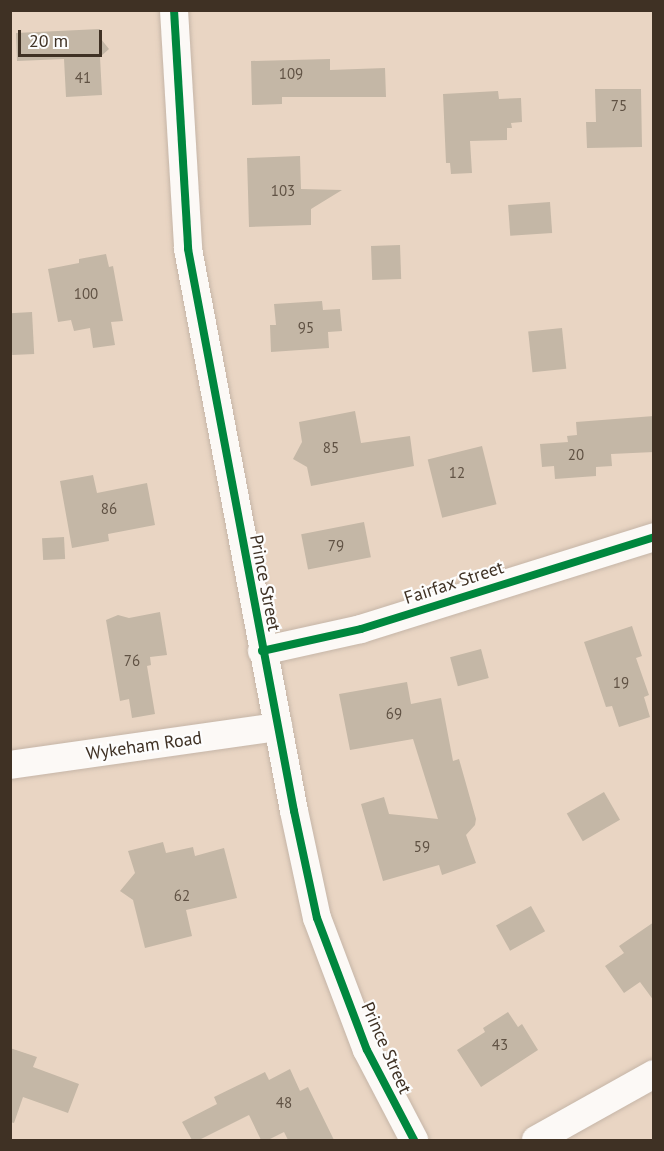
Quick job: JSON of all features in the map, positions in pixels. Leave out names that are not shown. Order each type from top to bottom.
[{"type":"street","name":"Prince Street","points":[[174,10],[188,249],[262,651],[317,918],[368,1050],[414,1140]]},
{"type":"street","name":"Fairfax Street","points":[[262,651],[361,629],[654,537]]},
{"type":"street","name":"Wykeham Road","points":[[10,765],[278,727]]},
{"type":"street","points":[[536,1140],[654,1074]]},
{"type":"building","points":[[100,29],[101,39],[109,49],[100,57],[102,95],[66,97],[64,59],[17,61],[16,33]]},
{"type":"building","points":[[330,59],[330,70],[385,68],[386,97],[282,97],[282,104],[252,105],[251,61]]},
{"type":"building","points":[[595,89],[641,89],[642,147],[587,148],[586,122],[596,122]]},
{"type":"building","points":[[498,91],[499,99],[521,98],[522,122],[511,123],[512,128],[507,128],[507,140],[470,141],[472,173],[451,174],[450,163],[446,163],[443,94]]},
{"type":"building","points":[[300,156],[301,189],[342,190],[311,209],[311,225],[249,227],[247,158]]},
{"type":"building","points":[[550,202],[552,233],[510,236],[508,205]]},
{"type":"building","points":[[400,245],[401,279],[372,280],[371,246]]},
{"type":"building","points":[[106,254],[109,267],[113,266],[123,321],[111,322],[115,345],[93,348],[90,328],[74,331],[71,320],[58,322],[48,269],[79,263],[79,259]]},
{"type":"building","points":[[322,301],[323,310],[340,309],[342,331],[328,332],[329,348],[271,352],[270,325],[276,325],[274,304]]},
{"type":"building","points":[[32,312],[34,354],[12,355],[10,313]]},
{"type":"building","points":[[562,328],[566,369],[532,372],[528,332]]},
{"type":"building","points":[[355,411],[361,443],[410,436],[414,466],[311,486],[307,467],[293,459],[302,442],[299,422]]},
{"type":"building","points":[[654,416],[654,452],[611,454],[612,466],[596,467],[596,476],[555,479],[554,466],[542,467],[540,444],[568,442],[567,436],[577,435],[576,422]]},
{"type":"building","points":[[482,446],[497,504],[442,518],[428,460]]},
{"type":"building","points":[[93,475],[97,493],[147,483],[155,525],[108,534],[109,541],[72,548],[60,481]]},
{"type":"building","points":[[364,522],[371,557],[308,570],[301,534]]},
{"type":"building","points":[[64,537],[65,559],[43,560],[42,538]]},
{"type":"building","points":[[160,612],[167,655],[150,657],[151,665],[147,666],[155,714],[132,718],[129,699],[120,701],[106,620],[118,615],[129,618]]},
{"type":"building","points":[[632,626],[642,656],[636,658],[649,695],[644,697],[650,717],[619,727],[612,706],[606,707],[584,642]]},
{"type":"building","points":[[481,649],[489,678],[458,686],[450,657]]},
{"type":"building","points":[[407,682],[411,704],[441,698],[453,761],[459,759],[476,819],[475,825],[466,835],[476,863],[442,875],[439,865],[383,881],[361,804],[384,797],[389,814],[438,819],[413,739],[350,750],[339,694]]},
{"type":"building","points":[[604,792],[620,820],[583,841],[567,814]]},
{"type":"building","points":[[163,842],[166,853],[193,847],[195,856],[224,848],[237,898],[186,910],[192,936],[145,948],[133,900],[120,891],[135,873],[128,851]]},
{"type":"building","points":[[531,906],[545,931],[510,951],[496,925]]},
{"type":"building","points":[[654,922],[654,1001],[640,982],[624,993],[605,966],[624,953],[619,946]]},
{"type":"building","points":[[508,1012],[518,1027],[522,1024],[538,1050],[481,1087],[457,1050],[485,1032],[483,1028]]},
{"type":"building","points":[[10,1048],[37,1057],[33,1067],[79,1084],[68,1113],[23,1097],[14,1123],[10,1122]]},
{"type":"building","points":[[290,1069],[300,1091],[308,1087],[334,1140],[288,1140],[284,1132],[268,1140],[261,1140],[249,1115],[199,1140],[192,1140],[182,1122],[217,1104],[214,1097],[265,1072],[269,1080]]},
{"type":"cycle path","points":[[174,10],[188,249],[294,811],[317,918],[367,1050],[414,1140]]},
{"type":"cycle path","points":[[262,651],[361,629],[654,537]]}]
